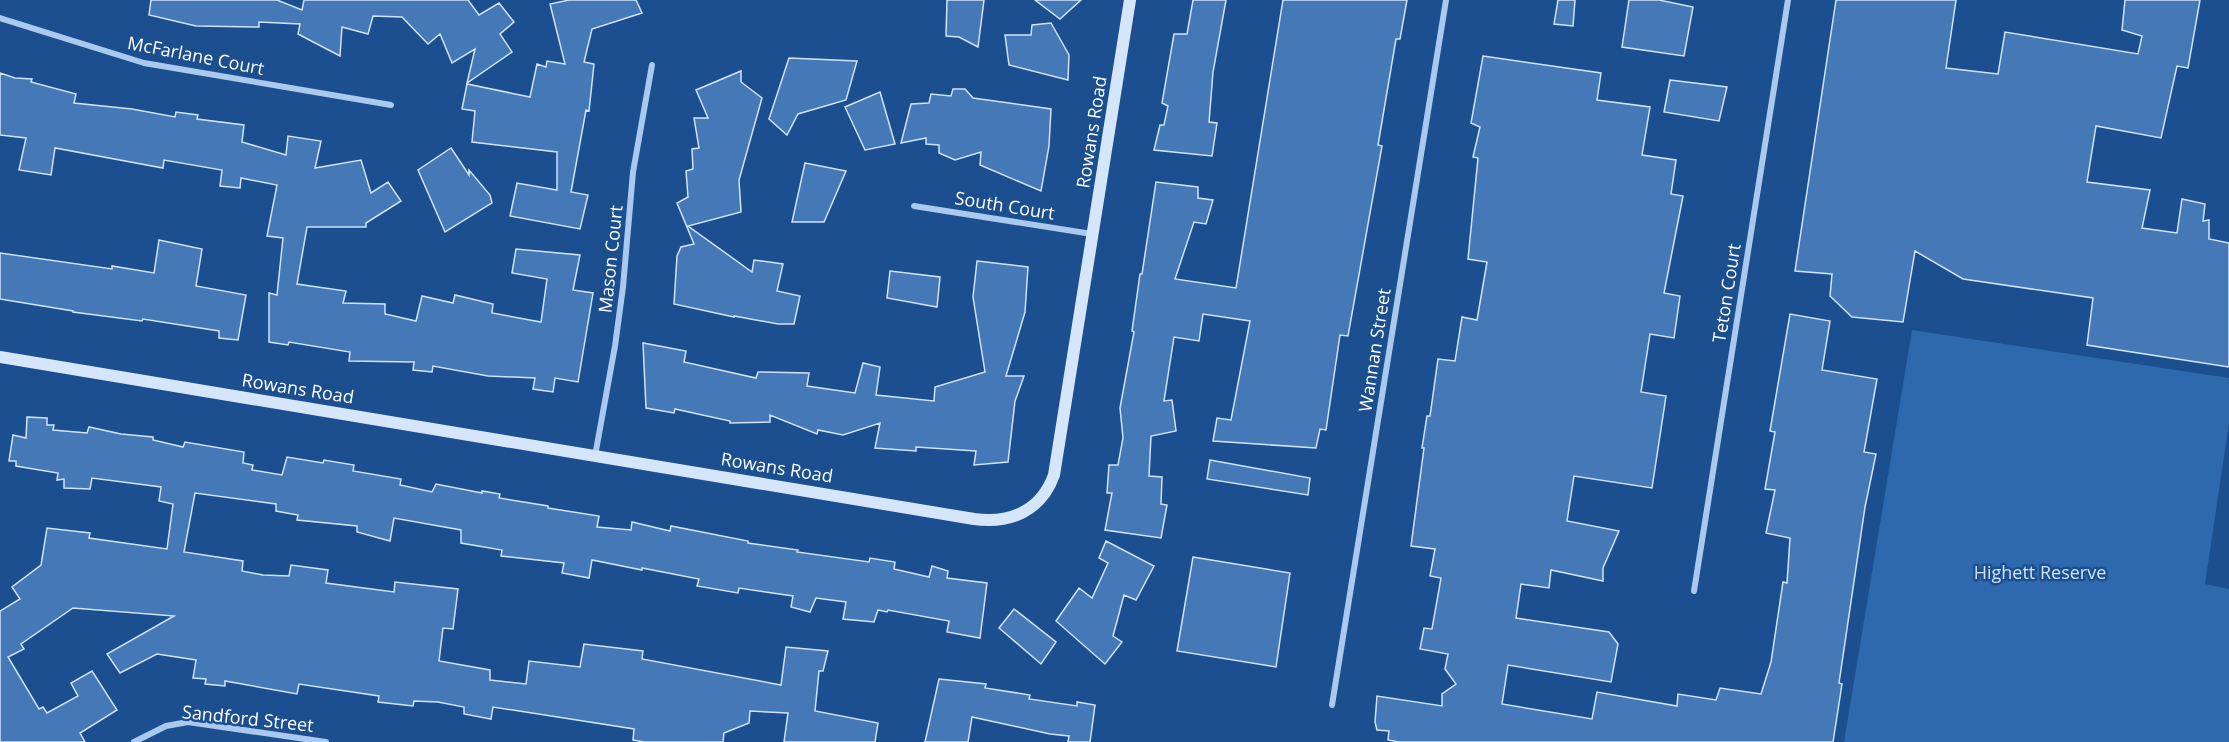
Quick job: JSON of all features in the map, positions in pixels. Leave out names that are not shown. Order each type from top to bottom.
[{"type":"street","name":"Rowans Road","points":[[0,357],[985,520],[1019,515],[1043,497],[1054,475],[1130,0]]},
{"type":"street","name":"Wannan Street","points":[[1332,705],[1446,0]]},
{"type":"street","name":"Teton Court","points":[[1694,591],[1788,0]]},
{"type":"street","name":"McFarlane Court","points":[[0,18],[144,63],[391,105]]},
{"type":"street","name":"Mason Court","points":[[595,456],[615,346],[623,287],[633,172],[652,65]]},
{"type":"street","name":"South Court","points":[[914,206],[1092,234]]},
{"type":"street","name":"Sandford Street","points":[[134,742],[166,726],[188,722],[326,742]]},
{"type":"green space","name":"Highett Reserve","points":[[1912,330],[2229,378],[2229,423],[2205,584],[2229,589],[2229,742],[1844,742]]},
{"type":"building","points":[[151,0],[277,0],[302,10],[304,0],[468,0],[479,15],[499,3],[514,22],[500,34],[512,52],[467,83],[475,49],[452,63],[440,34],[428,44],[402,17],[373,16],[368,34],[342,27],[340,56],[298,34],[300,24],[259,22],[259,27],[196,26],[149,15]]},
{"type":"building","points":[[569,0],[636,0],[642,13],[592,29],[584,62],[594,64],[589,111],[586,110],[571,192],[588,195],[580,229],[510,216],[517,183],[557,190],[557,152],[472,142],[475,111],[462,109],[467,84],[530,97],[537,64],[546,67],[547,61],[565,64],[550,4]]},
{"type":"building","points":[[947,0],[984,0],[978,47],[959,37],[946,36]]},
{"type":"building","points":[[1035,0],[1081,0],[1060,19]]},
{"type":"building","points":[[1193,0],[1226,0],[1213,72],[1209,122],[1217,123],[1212,156],[1154,150],[1160,125],[1164,125],[1168,106],[1162,103],[1174,34],[1187,34]]},
{"type":"building","points":[[1283,0],[1407,0],[1400,39],[1396,39],[1378,145],[1382,146],[1348,336],[1340,335],[1326,430],[1320,429],[1316,448],[1213,441],[1217,418],[1231,420],[1250,321],[1203,314],[1199,341],[1174,337],[1164,401],[1172,400],[1176,431],[1151,436],[1149,476],[1162,477],[1161,504],[1167,505],[1161,538],[1105,530],[1112,493],[1107,493],[1109,465],[1118,465],[1123,438],[1120,408],[1134,332],[1132,331],[1140,274],[1142,274],[1156,182],[1198,187],[1198,198],[1213,200],[1206,224],[1194,222],[1175,279],[1236,288]]},
{"type":"building","points":[[1558,0],[1575,0],[1573,26],[1554,24]]},
{"type":"building","points":[[1629,0],[1659,0],[1693,7],[1684,56],[1622,47]]},
{"type":"building","points":[[1836,0],[1956,0],[1946,68],[1998,74],[2005,32],[2138,54],[2142,36],[2122,30],[2125,0],[2200,0],[2188,68],[2177,66],[2161,138],[2096,126],[2087,182],[2150,190],[2142,228],[2177,233],[2182,199],[2205,204],[2203,221],[2209,220],[2209,239],[2229,243],[2229,367],[2087,345],[2093,298],[1963,279],[1915,251],[1903,322],[1852,317],[1830,296],[1832,274],[1795,271]]},
{"type":"building","points":[[1051,23],[1069,55],[1068,80],[1009,65],[1005,35],[1031,35],[1032,25]]},
{"type":"building","points":[[1483,56],[1601,73],[1597,100],[1650,107],[1642,155],[1676,160],[1671,194],[1683,196],[1664,293],[1680,296],[1674,338],[1650,334],[1641,392],[1666,396],[1652,488],[1574,476],[1567,521],[1619,531],[1603,568],[1603,581],[1551,570],[1549,588],[1521,584],[1516,618],[1609,632],[1618,644],[1611,682],[1508,665],[1502,704],[1592,719],[1597,692],[1677,706],[1678,694],[1716,700],[1720,688],[1761,694],[1771,662],[1783,582],[1787,583],[1790,538],[1766,533],[1775,490],[1765,489],[1775,432],[1770,431],[1790,314],[1830,321],[1822,370],[1877,379],[1864,452],[1876,454],[1865,507],[1839,683],[1842,684],[1833,742],[1399,742],[1388,740],[1389,731],[1377,730],[1375,722],[1377,696],[1442,706],[1442,694],[1456,684],[1445,669],[1448,654],[1420,649],[1424,628],[1432,629],[1441,578],[1430,576],[1435,549],[1411,546],[1424,448],[1422,448],[1427,416],[1430,416],[1438,359],[1455,361],[1462,317],[1477,320],[1487,262],[1468,259],[1478,158],[1473,157],[1480,127],[1471,123]]},
{"type":"building","points":[[789,58],[857,61],[846,100],[798,114],[787,135],[769,119]]},
{"type":"building","points":[[741,71],[741,82],[762,98],[739,180],[741,212],[688,226],[752,272],[754,260],[783,264],[777,291],[800,296],[794,324],[778,324],[734,317],[674,304],[677,256],[681,247],[694,244],[677,203],[688,197],[686,171],[693,169],[692,149],[699,148],[694,118],[708,118],[696,90]]},
{"type":"building","points":[[0,73],[15,78],[32,79],[31,82],[76,94],[74,103],[132,109],[175,117],[176,112],[198,115],[197,119],[244,125],[242,142],[286,155],[288,136],[321,141],[315,168],[361,160],[371,193],[388,182],[401,201],[366,223],[366,227],[307,227],[297,284],[346,291],[343,303],[385,304],[385,314],[416,321],[422,296],[453,303],[455,295],[493,304],[492,313],[541,322],[547,279],[512,273],[516,249],[580,255],[573,290],[593,293],[578,382],[555,378],[553,392],[533,389],[535,378],[488,376],[433,366],[432,372],[413,370],[414,362],[349,361],[350,352],[289,342],[288,345],[269,342],[269,293],[277,295],[283,238],[267,236],[277,185],[241,178],[240,188],[220,186],[222,170],[164,160],[163,168],[55,148],[51,175],[19,170],[26,138],[0,135]]},
{"type":"building","points":[[1670,80],[1727,87],[1719,121],[1664,112]]},
{"type":"building","points":[[953,89],[965,89],[973,98],[1051,109],[1049,146],[1041,191],[980,165],[981,152],[955,160],[939,153],[939,145],[926,144],[926,138],[901,143],[911,104],[929,103],[931,94],[951,96]]},
{"type":"building","points":[[880,92],[895,144],[865,150],[845,107]]},
{"type":"building","points":[[451,148],[469,175],[469,170],[490,195],[492,203],[445,232],[418,170]]},
{"type":"building","points":[[805,163],[846,171],[824,222],[792,222]]},
{"type":"building","points":[[159,240],[202,249],[196,286],[246,295],[238,340],[219,338],[219,331],[143,319],[142,321],[73,312],[0,299],[0,253],[154,273]]},
{"type":"building","points":[[977,261],[1028,267],[1025,312],[1006,376],[1024,376],[1015,401],[1008,462],[974,465],[976,451],[916,447],[916,451],[875,448],[880,423],[843,435],[818,430],[817,434],[770,415],[770,422],[730,423],[730,421],[675,409],[674,413],[646,408],[643,343],[686,351],[684,362],[756,378],[758,372],[809,373],[807,386],[855,393],[863,363],[880,367],[876,395],[934,401],[935,387],[985,372],[973,297]]},
{"type":"building","points":[[890,271],[940,277],[937,307],[887,298]]},
{"type":"building","points":[[27,417],[47,418],[47,425],[54,425],[53,430],[87,433],[89,427],[121,434],[153,437],[153,440],[183,447],[185,442],[244,452],[243,463],[253,465],[252,470],[282,475],[287,457],[354,465],[353,471],[401,479],[400,485],[432,492],[436,484],[500,494],[499,498],[599,516],[597,527],[631,530],[632,522],[670,531],[671,526],[748,541],[748,543],[798,550],[797,552],[869,562],[870,558],[895,562],[894,569],[929,577],[932,566],[948,571],[947,578],[987,583],[980,638],[947,632],[949,621],[888,610],[887,612],[878,610],[874,622],[843,619],[846,602],[816,598],[810,612],[791,607],[793,596],[739,588],[738,593],[697,586],[699,579],[592,560],[589,578],[562,573],[564,563],[501,556],[502,550],[461,543],[461,530],[394,518],[390,541],[357,532],[357,526],[297,520],[298,515],[276,511],[276,504],[195,493],[184,552],[243,561],[242,571],[263,575],[289,576],[291,565],[328,570],[326,583],[394,592],[395,582],[458,589],[453,629],[443,628],[439,661],[490,670],[490,680],[526,684],[529,661],[580,667],[584,644],[643,651],[642,659],[781,685],[786,647],[828,651],[823,671],[819,671],[815,711],[878,723],[875,742],[784,742],[788,713],[750,711],[749,723],[724,733],[723,742],[645,742],[633,740],[634,729],[493,707],[491,719],[464,714],[464,707],[438,702],[414,701],[413,706],[378,702],[379,696],[299,684],[297,694],[225,681],[225,686],[205,684],[206,679],[193,678],[196,660],[157,654],[120,673],[107,654],[174,616],[73,608],[21,644],[24,649],[8,657],[39,709],[43,707],[47,713],[78,696],[71,683],[92,671],[117,710],[80,733],[85,742],[0,742],[0,611],[20,599],[12,587],[41,565],[47,528],[90,533],[89,538],[167,549],[173,504],[159,501],[161,487],[92,478],[90,489],[64,488],[64,479],[57,480],[58,473],[16,466],[16,461],[9,461],[13,435],[26,438]]},
{"type":"building","points":[[1210,460],[1310,478],[1308,495],[1207,479]]},
{"type":"building","points":[[1106,541],[1154,566],[1136,600],[1124,595],[1113,636],[1122,642],[1105,664],[1056,621],[1079,588],[1092,598],[1108,563],[1099,558]]},
{"type":"building","points":[[1193,557],[1290,573],[1276,667],[1177,651]]},
{"type":"building","points":[[1014,609],[1056,642],[1041,664],[999,628]]},
{"type":"building","points":[[939,679],[986,684],[985,688],[1030,695],[1029,699],[1077,706],[1077,702],[1095,705],[1090,742],[1068,742],[1069,736],[972,717],[968,742],[925,742]]}]
